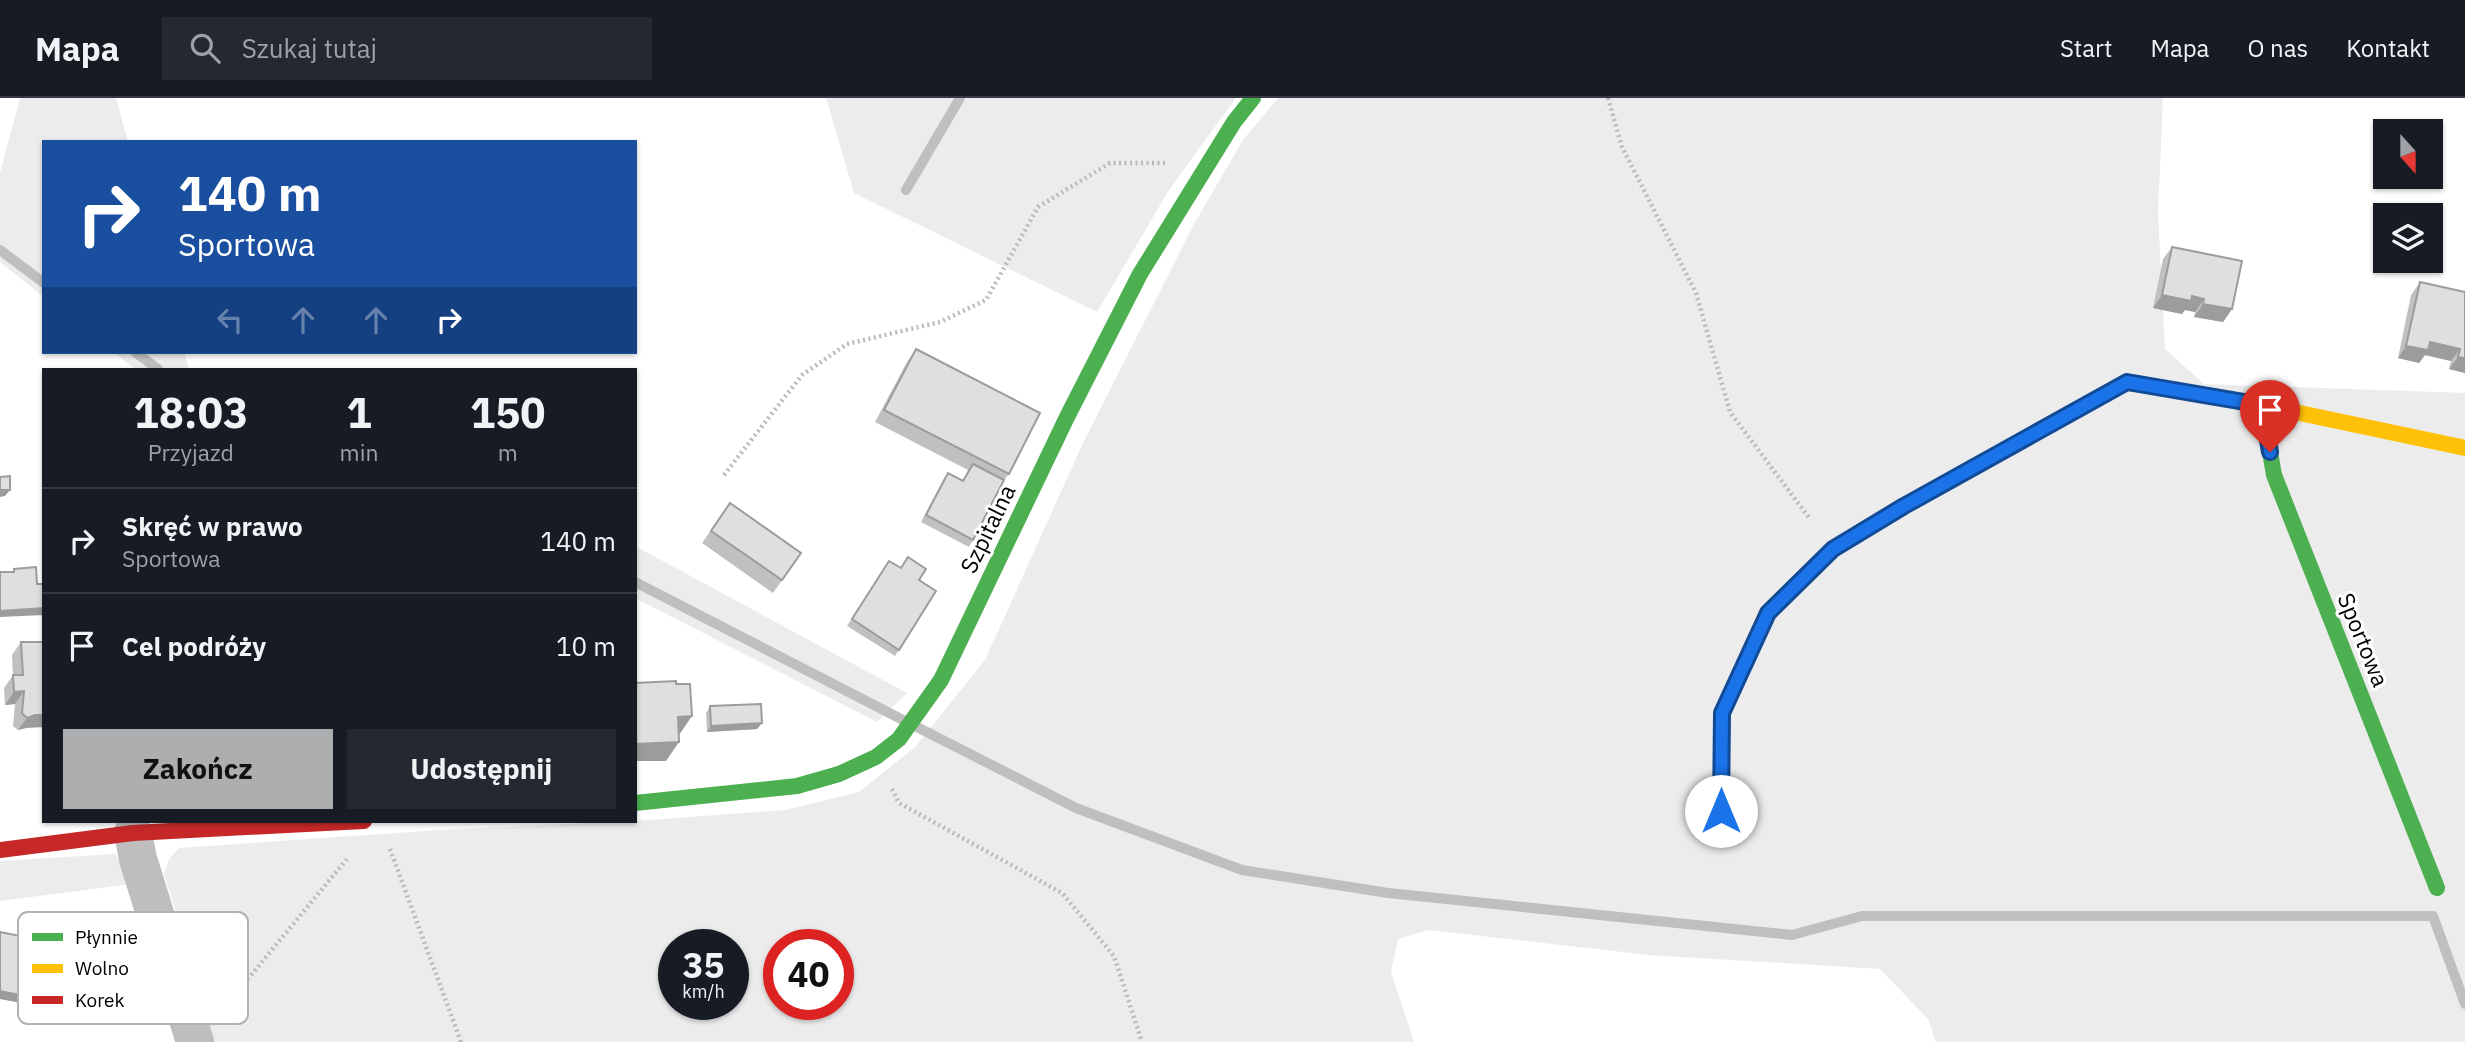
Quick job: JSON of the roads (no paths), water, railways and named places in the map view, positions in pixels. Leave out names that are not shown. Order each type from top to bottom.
[{"type":"street","name":"Szpitalna","points":[[637,803],[797,786],[839,774],[876,757],[899,739],[941,680],[1067,417],[1128,298],[1234,122],[1253,98]]},
{"type":"street","points":[[1721,811],[1722,713],[1768,613],[1833,549],[1904,506],[2127,382],[2262,405],[2465,448]]},
{"type":"street","name":"Sportowa","points":[[2262,405],[2274,475],[2437,888]]},
{"type":"street","points":[[0,850],[133,833],[326,823]]},
{"type":"street","points":[[133,833],[155,912]]},
{"type":"street","points":[[189,1024],[195,1042]]},
{"type":"waterway","points":[[906,190],[960,98]]},
{"type":"waterway","points":[[0,250],[42,282]]},
{"type":"waterway","points":[[138,354],[157,368]]},
{"type":"waterway","points":[[637,583],[903,720]]},
{"type":"waterway","points":[[917,727],[1076,808],[1242,870],[1388,893],[1792,935],[1862,916],[2433,916],[2465,1004]]}]
